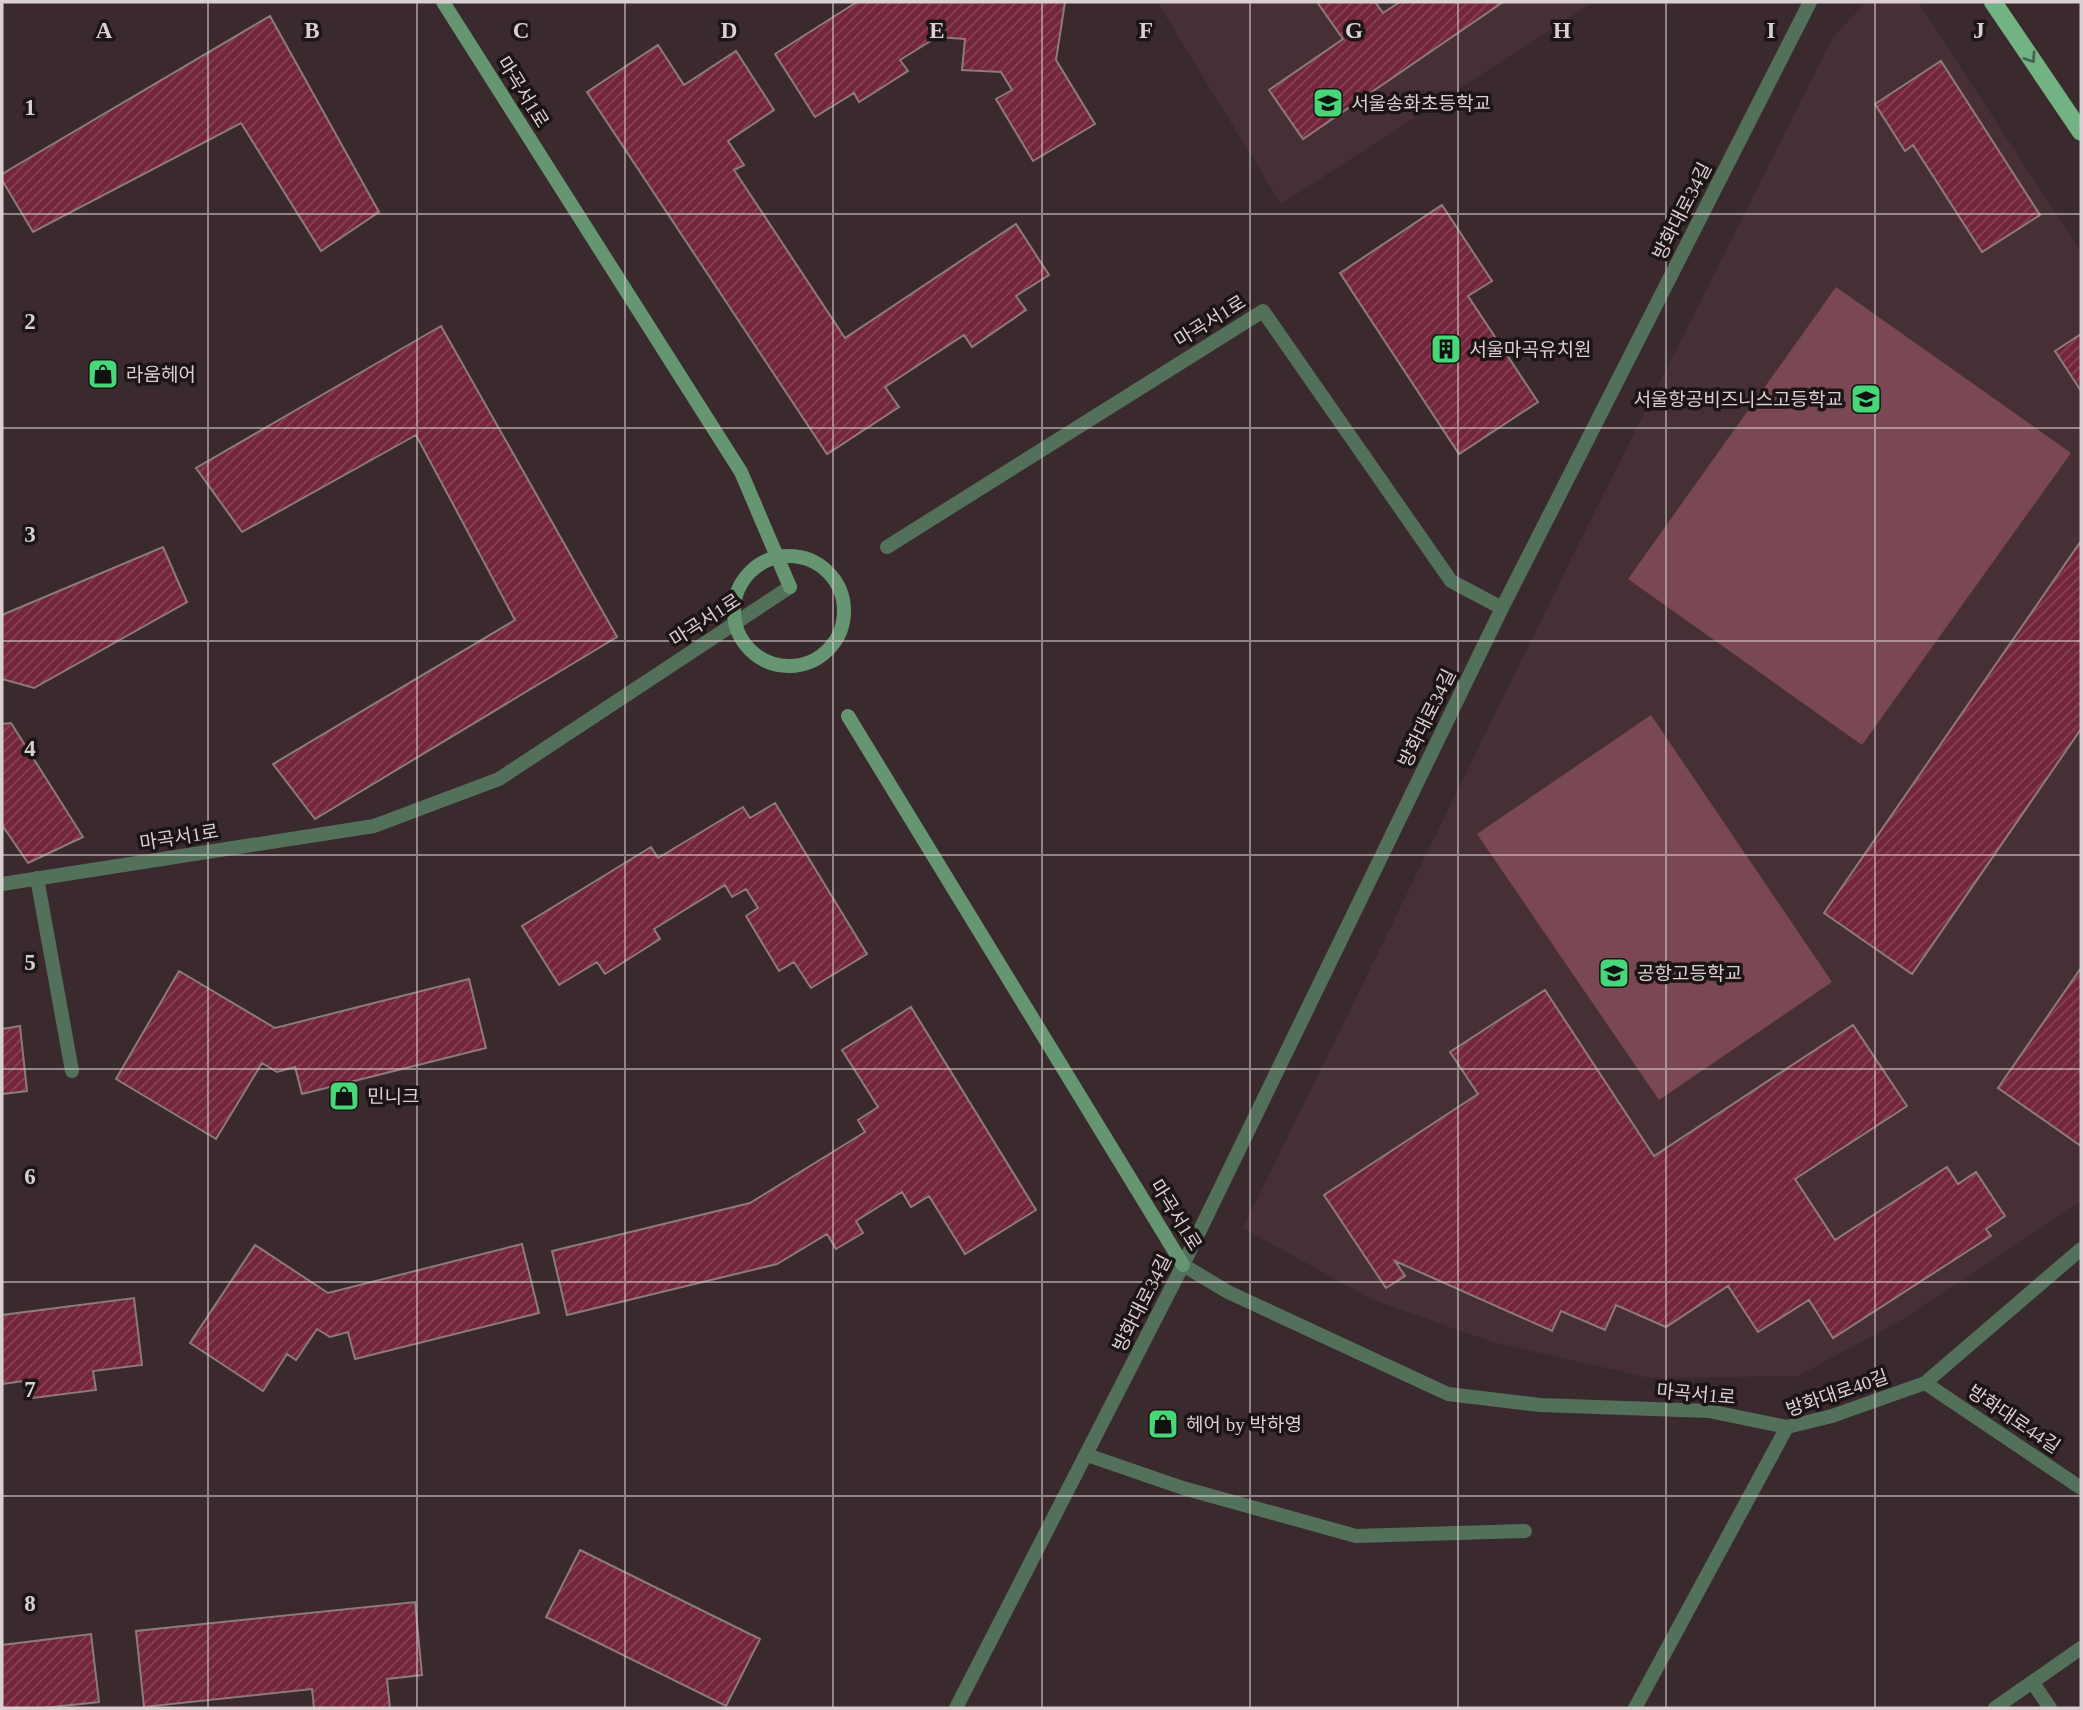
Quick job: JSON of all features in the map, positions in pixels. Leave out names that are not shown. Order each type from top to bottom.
[{"type":"main road","points":[[1993,2],[2081,132]]},
{"type":"street","name":"마곡서1로","points":[[2,884],[373,826],[499,779],[790,587],[741,471],[443,2]]},
{"type":"street","name":"방화대로34길","points":[[956,1708],[1183,1265],[1502,608],[1810,2]]},
{"type":"street","name":"마곡서1로","points":[[887,547],[1263,311],[1451,581],[1502,608]]},
{"type":"street","points":[[779,555],[806,557],[818,562],[833,576],[839,584],[845,617],[839,635],[831,647],[817,659],[793,666],[780,666],[752,653],[740,638],[734,623],[733,603],[741,582],[753,567],[779,555]]},
{"type":"street","name":"마곡서1로","points":[[848,716],[1183,1265],[1228,1292],[1448,1394],[1540,1405],[1709,1411],[1787,1427]]},
{"type":"street","points":[[37,878],[72,1071]]},
{"type":"street","name":"방화대로40길","points":[[1635,1708],[1787,1427],[1832,1416],[1925,1383],[2081,1249]]},
{"type":"street","name":"방화대로44길","points":[[1925,1383],[2080,1484]]},
{"type":"street","points":[[1087,1455],[1183,1488],[1356,1536],[1525,1531]]},
{"type":"street","points":[[1995,1708],[2081,1647]]},
{"type":"street","points":[[2033,1682],[2050,1708]]},
{"type":"shaded area","name":"서울송화초등학교","points":[[1157,2],[1593,2],[1281,204]]},
{"type":"shaded area","points":[[1866,2],[1918,2],[2081,252],[2081,1201],[1900,1321],[1798,1376],[1650,1378],[1492,1342],[1371,1299],[1243,1228],[1577,547],[1832,39]]},
{"type":"shaded area","points":[[1836,287],[2071,453],[1862,745],[1628,579]]},
{"type":"shaded area","points":[[1651,715],[1832,982],[1659,1100],[1477,834]]},
{"type":"building","points":[[857,2],[1065,2],[1056,60],[1095,124],[1033,161],[996,99],[1012,90],[1001,72],[962,70],[965,39],[937,37],[900,60],[908,71],[859,102],[854,93],[815,117],[775,54]]},
{"type":"building","name":"서울송화초등학교","points":[[1317,2],[1375,2],[1383,13],[1400,2],[1503,2],[1303,139],[1269,90],[1343,39]]},
{"type":"building","points":[[270,16],[379,212],[321,251],[241,123],[33,232],[2,180],[2,174]]},
{"type":"building","points":[[658,45],[684,85],[736,51],[774,110],[728,141],[744,165],[734,170],[845,338],[1016,224],[1049,275],[1016,296],[1026,310],[972,347],[964,335],[885,387],[899,407],[827,454],[587,92]]},
{"type":"building","points":[[1941,61],[2040,215],[1982,252],[1913,145],[1905,151],[1875,104]]},
{"type":"building","name":"서울마곡유치원","points":[[1442,205],[1492,281],[1468,296],[1538,402],[1459,454],[1340,273]]},
{"type":"building","points":[[441,326],[617,637],[315,819],[273,764],[515,620],[416,435],[242,532],[196,468]]},
{"type":"building","points":[[2081,334],[2081,391],[2055,351]]},
{"type":"building","points":[[2081,541],[2081,729],[1912,974],[1824,913]]},
{"type":"building","points":[[163,547],[187,602],[34,688],[2,679],[2,615]]},
{"type":"building","points":[[11,723],[83,837],[28,863],[2,825],[2,724]]},
{"type":"building","points":[[775,803],[867,954],[811,988],[794,962],[779,971],[746,916],[758,908],[746,889],[732,897],[725,885],[654,929],[660,939],[605,974],[597,962],[559,985],[522,926],[651,847],[658,858],[743,807],[750,818]]},
{"type":"building","points":[[2081,968],[2081,1146],[1998,1088]]},
{"type":"building","points":[[179,971],[275,1028],[469,979],[486,1048],[302,1094],[295,1067],[277,1072],[262,1063],[216,1139],[116,1079]]},
{"type":"building","points":[[1545,990],[1654,1156],[1853,1025],[1907,1106],[1795,1179],[1835,1240],[1947,1167],[1958,1184],[1976,1172],[2005,1216],[1986,1229],[1991,1236],[1833,1338],[1809,1300],[1758,1332],[1728,1286],[1666,1327],[1616,1305],[1605,1330],[1561,1311],[1552,1331],[1395,1261],[1405,1276],[1386,1288],[1324,1195],[1478,1094],[1450,1052]]},
{"type":"building","points":[[911,1007],[1036,1210],[965,1254],[929,1196],[911,1207],[902,1192],[856,1221],[863,1233],[836,1249],[827,1234],[777,1264],[567,1315],[552,1251],[750,1203],[865,1132],[858,1120],[878,1107],[842,1050]]},
{"type":"building","points":[[20,1026],[27,1091],[2,1094],[2,1029]]},
{"type":"building","points":[[522,1244],[539,1313],[355,1359],[348,1332],[330,1337],[317,1329],[296,1360],[287,1354],[263,1391],[190,1343],[255,1245],[328,1293]]},
{"type":"building","points":[[134,1298],[142,1365],[93,1371],[96,1390],[33,1398],[31,1380],[2,1384],[2,1315]]},
{"type":"building","points":[[580,1550],[760,1639],[726,1706],[546,1617]]},
{"type":"building","points":[[415,1602],[422,1675],[387,1679],[390,1708],[314,1708],[312,1689],[144,1707],[136,1631]]},
{"type":"building","points":[[91,1634],[99,1702],[43,1708],[2,1708],[2,1645]]},
{"type":"place","name":"서울송화초등학교","points":[[1328,103]]},
{"type":"place","name":"서울마곡유치원","points":[[1446,349]]},
{"type":"place","name":"라움헤어","points":[[103,374]]},
{"type":"place","name":"서울항공비즈니스고등학교","points":[[1866,399]]},
{"type":"place","name":"공항고등학교","points":[[1614,973]]},
{"type":"place","name":"민니크","points":[[344,1096]]},
{"type":"place","name":"헤어 by 박하영","points":[[1163,1424]]}]
